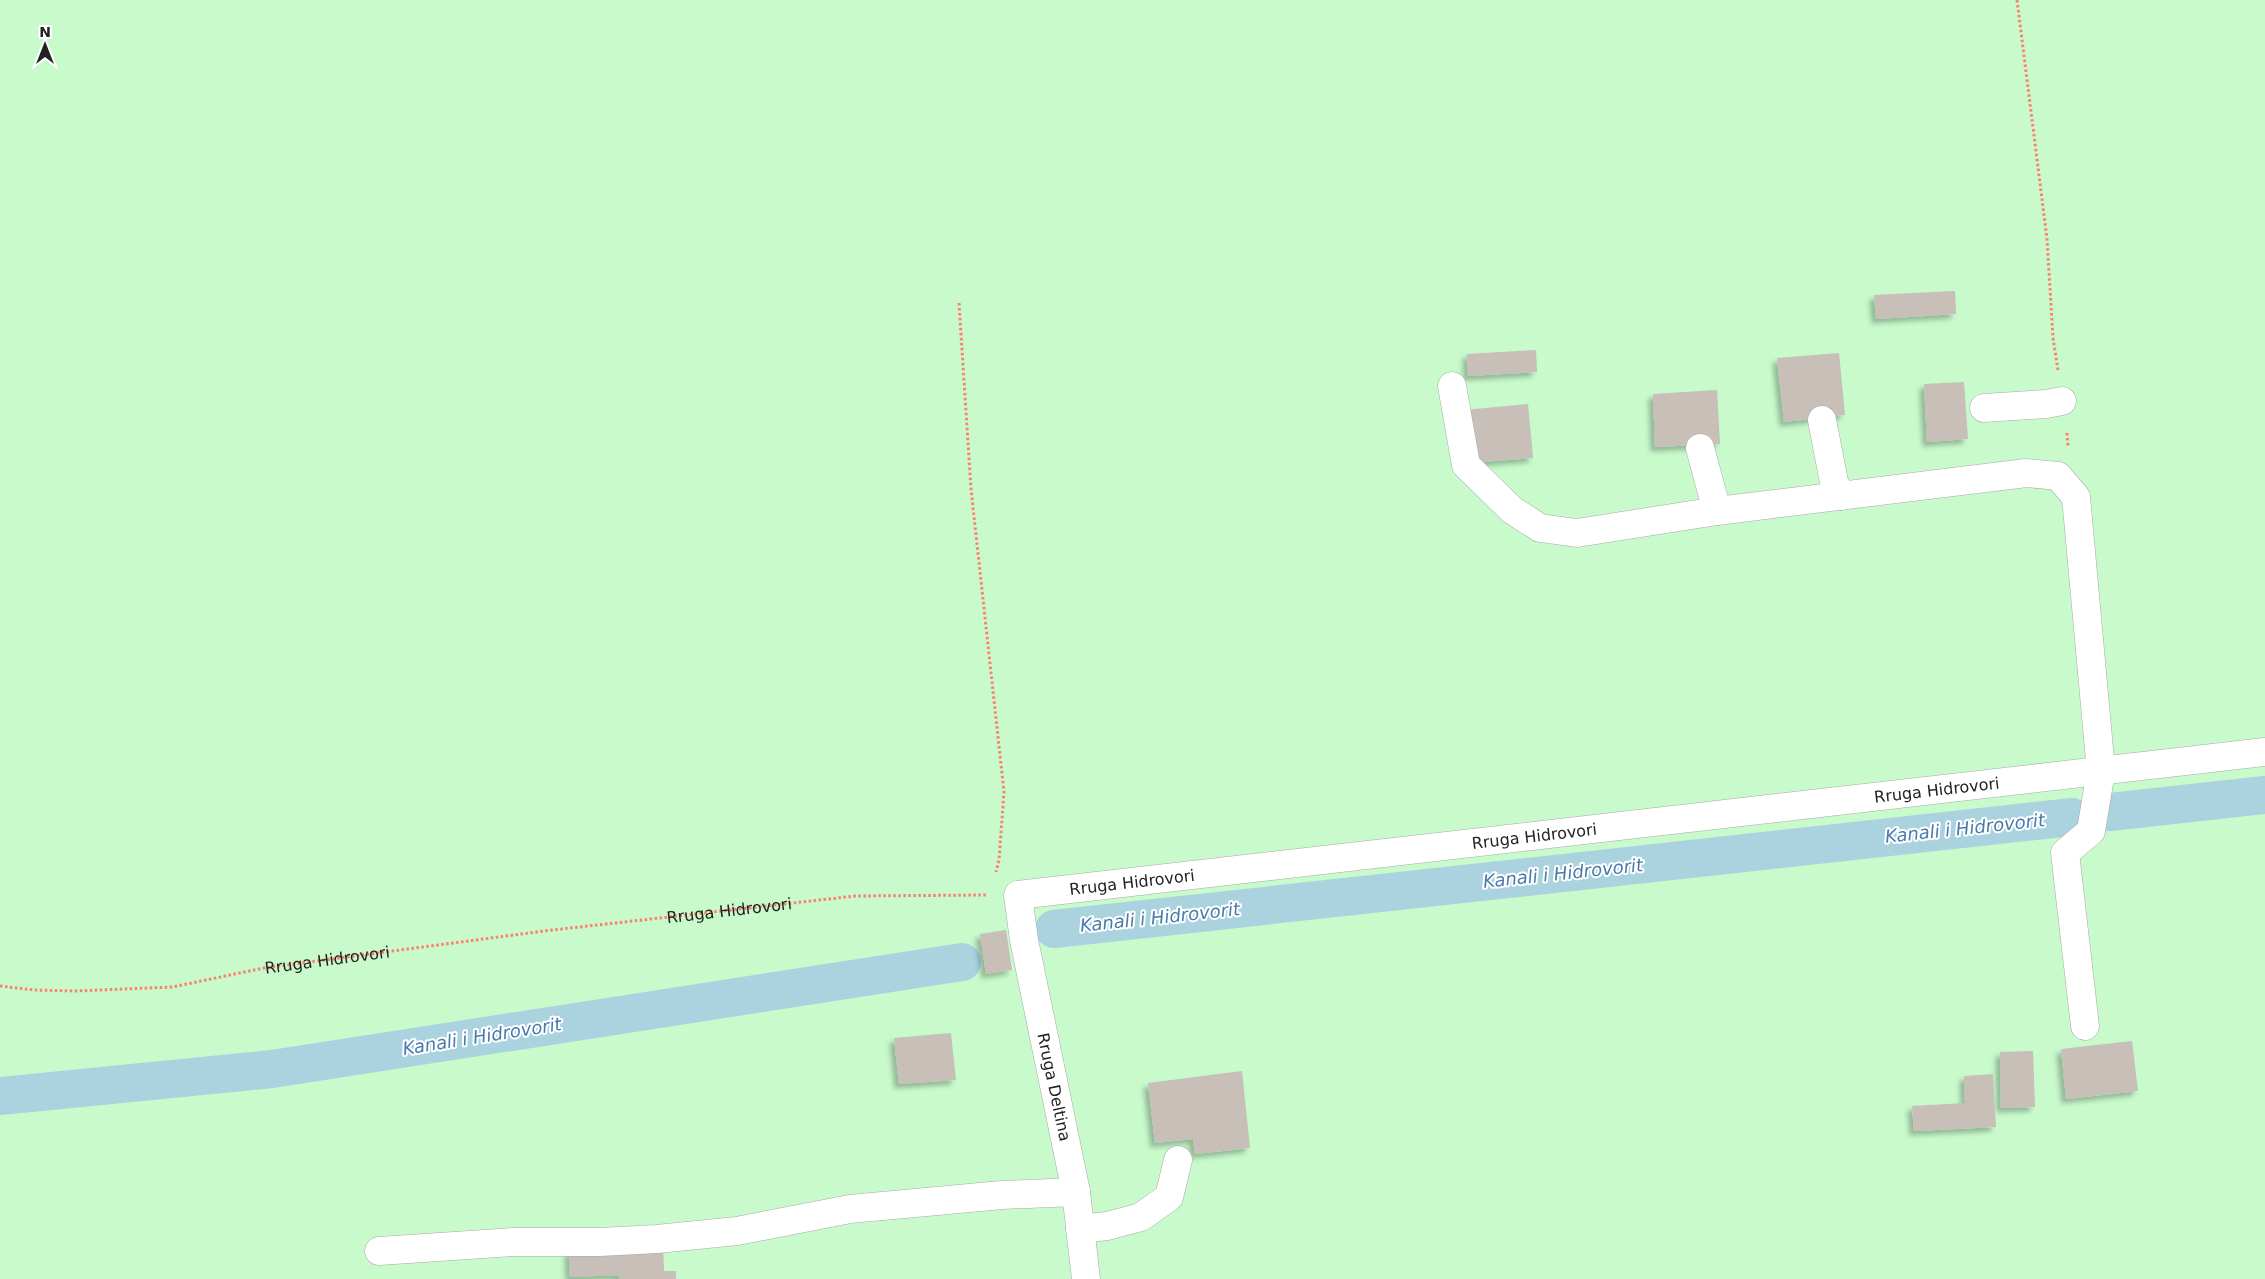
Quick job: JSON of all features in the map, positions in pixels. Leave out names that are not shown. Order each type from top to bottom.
[{"type":"street","points":[[1452,386],[1466,465],[1512,510],[1540,528],[1577,533],[1717,510],[2026,473],[2058,476],[2076,497],[2101,771],[2091,831],[2065,853],[2085,1026]]},
{"type":"street","points":[[1984,408],[2046,404],[2062,401]]},
{"type":"street","points":[[1822,420],[1834,482],[1842,496]]},
{"type":"street","points":[[1700,448],[1717,510]]},
{"type":"street","name":"Rruga Hidrovori","points":[[1018,895],[2265,752]]},
{"type":"street","name":"Rruga Deltina","points":[[1018,895],[1026,950],[1076,1192],[1086,1279]]},
{"type":"street","points":[[1080,1229],[1107,1226],[1141,1217],[1169,1197],[1178,1160]]},
{"type":"street","points":[[379,1250],[513,1242],[598,1242],[657,1239],[737,1230],[850,1209],[1002,1194],[1076,1192]]},
{"type":"path","points":[[2016,0],[2047,239],[2053,338],[2070,460],[2058,476]]},
{"type":"path","points":[[959,303],[971,489],[1004,792],[999,860],[989,895]]},
{"type":"path","name":"Rruga Hidrovori","points":[[0,986],[34,990],[172,987],[264,968],[544,931],[835,898],[855,896],[1018,895]]},
{"type":"green space","points":[[0,0],[2265,0],[2265,1279],[0,1279]]},
{"type":"building","points":[[1955,291],[1956,314],[1876,319],[1874,295]]},
{"type":"building","points":[[1536,350],[1537,372],[1468,376],[1467,354]]},
{"type":"building","points":[[1839,353],[1845,415],[1784,422],[1777,358]]},
{"type":"building","points":[[1964,382],[1968,439],[1927,442],[1924,384]]},
{"type":"building","points":[[1717,390],[1720,444],[1655,447],[1653,394]]},
{"type":"building","points":[[1528,404],[1533,458],[1469,463],[1464,410]]},
{"type":"building","points":[[1006,930],[1012,970],[986,974],[980,934]]},
{"type":"building","points":[[951,1033],[956,1080],[899,1084],[894,1038]]},
{"type":"building","points":[[2132,1041],[2138,1091],[2066,1099],[2061,1049]]},
{"type":"building","points":[[2033,1051],[2035,1107],[2001,1108],[2000,1052]]},
{"type":"building","points":[[1242,1071],[1250,1148],[1195,1154],[1193,1139],[1155,1143],[1148,1083]]},
{"type":"building","points":[[1993,1074],[1996,1127],[1914,1131],[1912,1106],[1965,1103],[1964,1076]]},
{"type":"building","points":[[663,1244],[664,1271],[676,1271],[676,1279],[619,1279],[618,1246]]},
{"type":"building","points":[[617,1248],[619,1275],[570,1277],[569,1251]]},
{"type":"waterway","name":"Kanali i Hidrovorit","points":[[2110,812],[2265,795]]},
{"type":"waterway","name":"Kanali i Hidrovorit","points":[[1054,929],[2072,817]]},
{"type":"waterway","name":"Kanali i Hidrovorit","points":[[0,1096],[272,1069],[962,962]]}]
